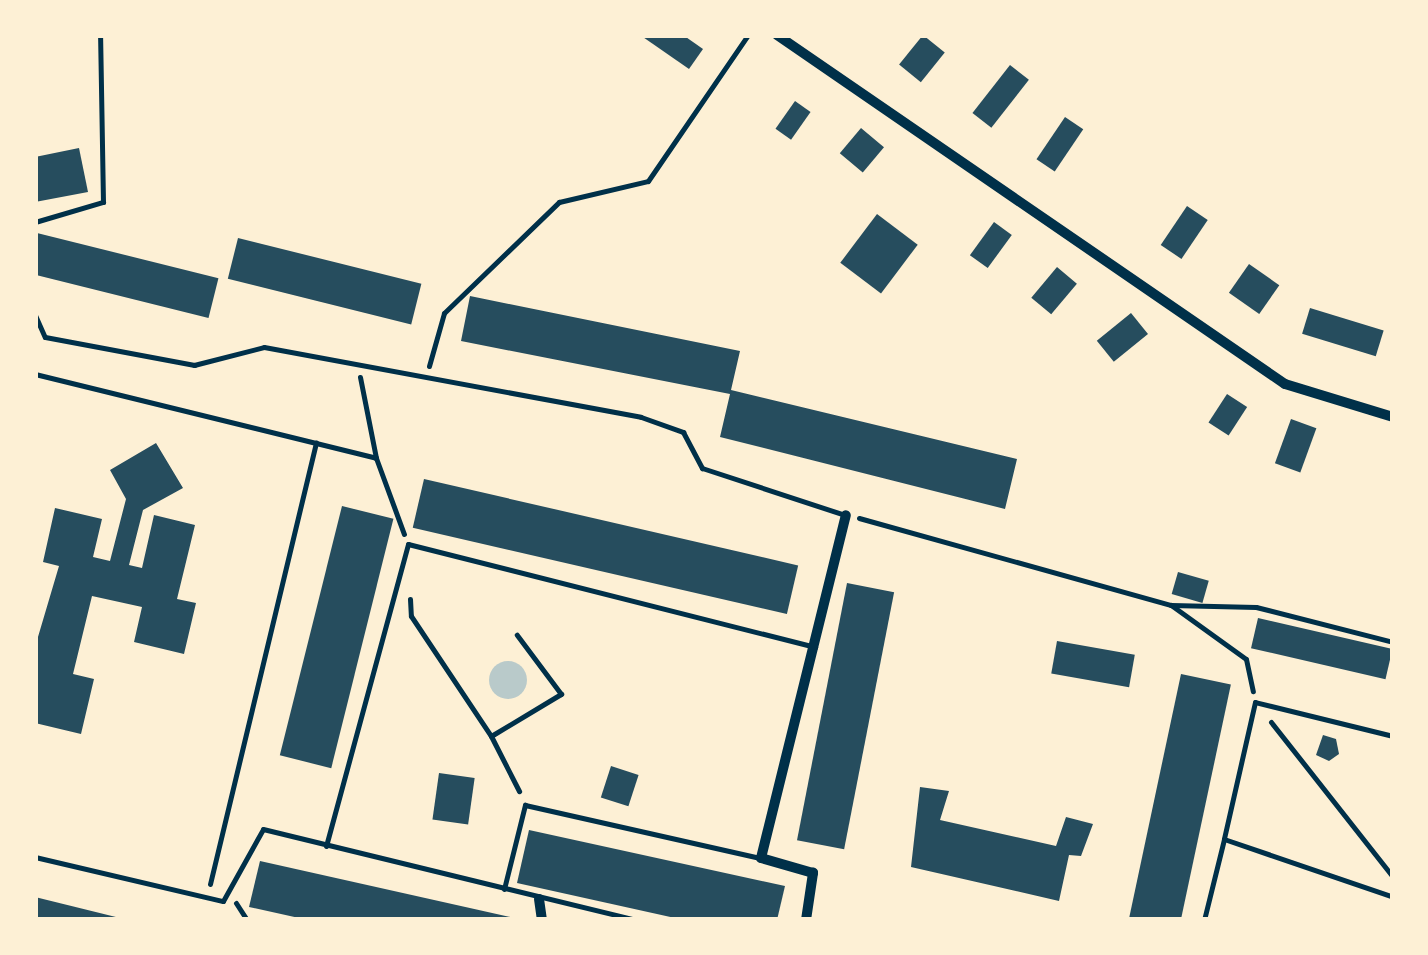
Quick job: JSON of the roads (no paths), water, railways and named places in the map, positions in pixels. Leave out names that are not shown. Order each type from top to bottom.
[{"type":"street","points":[[777,35],[1285,384],[1393,417]]},
{"type":"street","points":[[806,920],[813,874],[761,858],[846,515]]},
{"type":"street","points":[[538,899],[542,920]]},
{"type":"lane","points":[[35,315],[45,337],[194,365],[264,348],[641,416],[682,432],[702,468],[846,515]]},
{"type":"lane","points":[[326,846],[408,544],[814,647]]},
{"type":"lane","points":[[1204,920],[1255,702],[1393,736]]},
{"type":"lane","points":[[504,890],[526,805],[761,858]]},
{"type":"lane","points":[[35,858],[223,901],[263,829],[636,920]]},
{"type":"lane","points":[[1224,839],[1393,897]]}]
